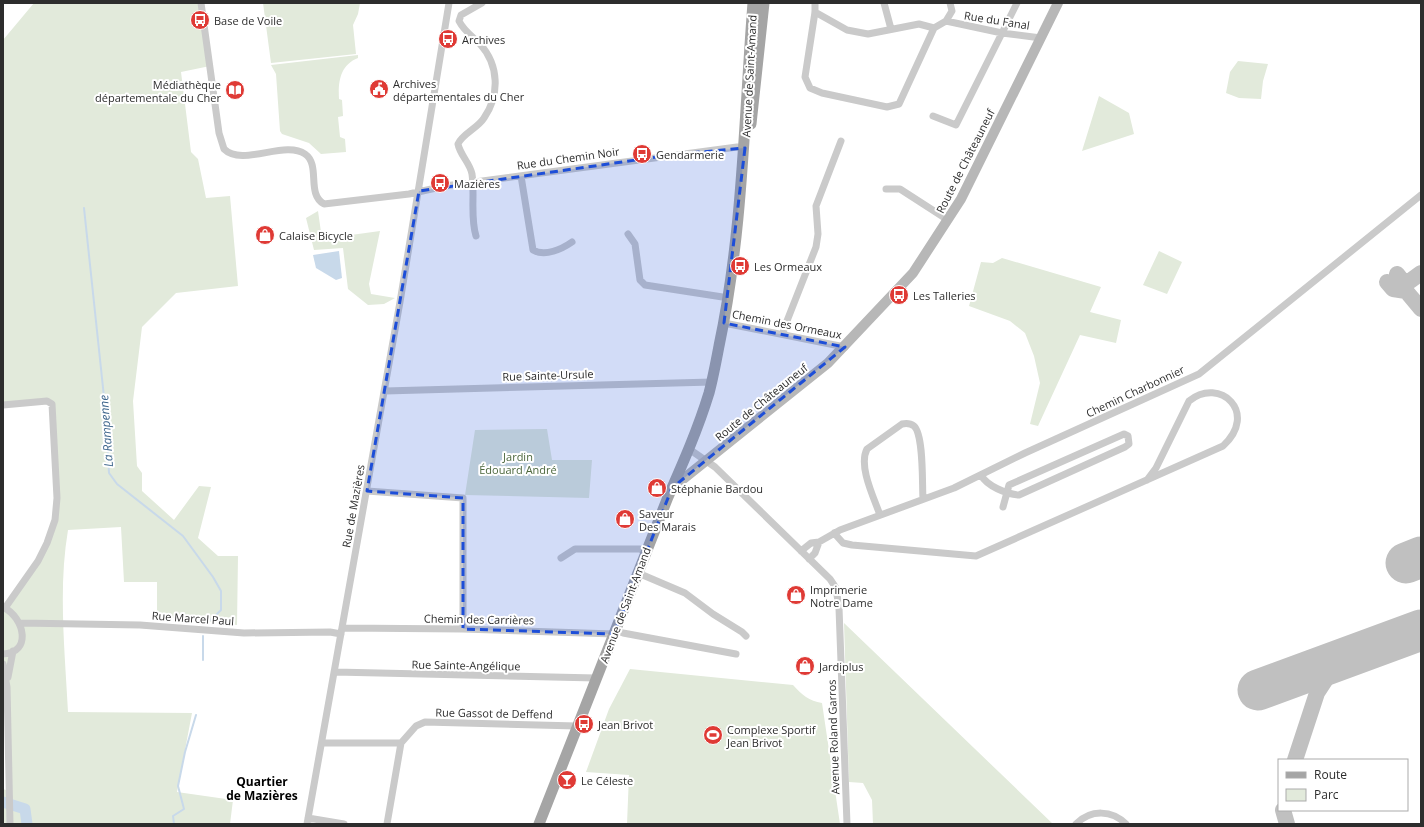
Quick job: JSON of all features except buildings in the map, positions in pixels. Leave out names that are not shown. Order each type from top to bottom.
[{"type":"main road","name":"Avenue de Saint-Amand","points":[[539,824],[646,552],[689,450],[712,382],[729,298],[745,148],[746,103],[753,3]]},
{"type":"main road","name":"Avenue de Saint-Amand","points":[[745,148],[752,118],[764,3]]},
{"type":"main road","name":"Route de Châteauneuf","points":[[672,488],[708,461],[828,363],[845,347],[913,273],[948,220],[972,177],[1058,3]]},
{"type":"street","name":"Rue du Chemin Noir","points":[[201,3],[219,133],[221,143],[227,153],[240,155],[293,150],[305,154],[310,160],[316,194],[324,204],[409,194],[473,182],[678,154],[738,147],[745,148]]},
{"type":"street","name":"Rue de Mazières","points":[[307,821],[385,391],[449,3]]},
{"type":"street","points":[[476,236],[474,228],[473,182],[470,165],[458,144],[462,138],[479,126],[485,118],[493,99],[495,79],[491,62],[486,53],[462,28],[460,20],[462,15],[482,3]]},
{"type":"street","points":[[815,3],[815,12],[805,77],[810,88],[822,93],[886,107],[899,104],[934,28],[946,21],[952,11],[950,3]]},
{"type":"street","points":[[884,3],[891,29]]},
{"type":"street","points":[[933,116],[956,125],[1017,3]]},
{"type":"street","points":[[815,12],[847,30],[868,34],[919,24],[934,28]]},
{"type":"street","points":[[447,18],[460,20]]},
{"type":"street","name":"Rue du Fanal","points":[[946,21],[1002,33],[1041,38]]},
{"type":"street","points":[[783,334],[816,247],[818,234],[816,206],[841,141]]},
{"type":"street","points":[[521,176],[533,250],[538,252],[562,249],[572,242]]},
{"type":"street","points":[[886,188],[900,189],[948,220]]},
{"type":"street","name":"Chemin Charbonnier","points":[[801,551],[811,543],[819,542],[834,533],[954,488],[1199,374],[1421,195]]},
{"type":"street","points":[[628,234],[635,244],[640,280],[645,285],[729,298]]},
{"type":"street","name":"Chemin des Ormeaux","points":[[724,323],[845,347]]},
{"type":"street","name":"Rue Sainte-Ursule","points":[[385,391],[712,382]]},
{"type":"street","points":[[834,533],[843,543],[852,545],[976,556],[1224,446],[1233,437],[1237,428],[1237,409],[1232,402],[1225,396],[1206,392],[1197,395],[1189,401],[1156,468],[1147,480]]},
{"type":"street","points":[[3,405],[47,401],[52,404],[56,498],[55,520],[47,543],[38,561],[4,607],[20,623],[23,634],[20,644],[13,651],[3,654]]},
{"type":"street","points":[[880,515],[864,467],[865,454],[867,449],[902,424],[909,423],[919,435],[923,499]]},
{"type":"street","points":[[981,475],[985,483],[1007,492],[1019,495],[1126,447],[1129,444],[1128,436],[1124,434],[1010,485],[1007,492],[1003,507]]},
{"type":"street","name":"Avenue Roland Garros","points":[[689,450],[708,461],[834,583],[838,594],[848,824]]},
{"type":"street","points":[[367,491],[463,498],[463,629]]},
{"type":"street","name":"Chemin Charbonnier","points":[[809,559],[815,553],[819,542]]},
{"type":"street","points":[[561,558],[575,549],[640,549],[646,552]]},
{"type":"street","points":[[638,573],[685,593],[746,636]]},
{"type":"street","name":"Rue Marcel Paul","points":[[20,623],[140,625],[244,633],[342,631]]},
{"type":"street","name":"Rue Marcel Paul","points":[[23,634],[32,626],[42,624]]},
{"type":"street","name":"Chemin des Carrières","points":[[342,631],[463,629],[615,632],[736,654]]},
{"type":"street","points":[[7,687],[13,651]]},
{"type":"street","points":[[3,664],[7,687],[10,824]]},
{"type":"street","name":"Rue Sainte-Angélique","points":[[335,672],[596,678]]},
{"type":"street","name":"Rue Gassot de Deffend","points":[[401,743],[416,726],[425,722],[577,726]]},
{"type":"street","points":[[322,742],[401,743],[387,824]]},
{"type":"street","points":[[1076,824],[1094,813],[1107,813],[1120,818],[1126,824]]},
{"type":"street","points":[[307,821],[344,824]]},
{"type":"highlighted area","points":[[745,148],[724,323],[845,347],[672,488],[614,634],[463,629],[463,498],[367,491],[419,191],[678,154]]},
{"type":"green space","points":[[34,3],[201,3],[210,66],[181,72],[191,152],[198,159],[206,198],[230,196],[238,286],[176,293],[142,327],[133,401],[137,466],[142,473],[142,491],[174,520],[199,486],[211,487],[198,538],[218,556],[238,556],[237,625],[157,616],[157,582],[124,582],[121,527],[68,530],[63,575],[63,621],[68,712],[192,713],[177,792],[233,800],[230,824],[3,824],[3,789],[9,791],[3,664],[3,607],[38,561],[55,520],[52,404],[3,405],[3,40]]},
{"type":"green space","points":[[263,3],[360,3],[358,14],[353,25],[356,54],[271,63]]},
{"type":"green space","points":[[358,55],[358,58],[347,65],[341,75],[339,86],[339,99],[342,100],[343,116],[338,117],[340,137],[345,139],[346,152],[321,154],[309,143],[282,134],[280,131],[276,74],[271,65]]},
{"type":"green space","points":[[1238,61],[1268,64],[1263,81],[1261,99],[1239,98],[1226,93],[1230,72]]},
{"type":"green space","points":[[1099,96],[1129,113],[1134,134],[1082,151]]},
{"type":"green space","points":[[318,211],[322,239],[380,231],[369,284],[371,294],[395,298],[384,304],[368,305],[348,289],[343,248],[314,250],[306,218]]},
{"type":"green space","points":[[1159,251],[1182,262],[1167,294],[1143,285]]},
{"type":"green space","points":[[1002,258],[1101,287],[1090,312],[1121,320],[1116,343],[1080,335],[1038,426],[1030,424],[1040,383],[1034,356],[1025,333],[1010,321],[969,306],[981,262],[993,263]]},
{"type":"green space","name":"Jardin Édouard André","points":[[547,429],[552,460],[592,460],[589,498],[465,495],[475,430]]},
{"type":"green space","points":[[844,623],[1053,824],[873,824],[872,800],[863,783],[849,782]]},
{"type":"green space","name":"Complexe Sportif Jean Brivot","points":[[630,669],[793,685],[806,697],[813,701],[822,703],[840,824],[627,824],[629,775],[586,772],[609,709]]},
{"type":"water","points":[[339,251],[342,278],[336,280],[316,268],[313,255]]},
{"type":"waterway","name":"La Rampenne","points":[[84,208],[106,416],[109,473],[117,484],[183,536],[213,577],[221,591],[221,610],[204,624]]},
{"type":"waterway","name":"La Rampenne","points":[[203,636],[203,660]]},
{"type":"waterway","name":"La Rampenne","points":[[174,824],[173,816],[184,809],[178,786],[185,752],[196,715]]},
{"type":"waterway","points":[[3,802],[25,809],[27,824]]},
{"type":"taxiway","points":[[1403,281],[1410,281],[1421,273]]},
{"type":"taxiway","points":[[1397,274],[1404,283],[1406,291],[1421,309]]},
{"type":"taxiway","points":[[1387,282],[1393,289],[1406,291]]},
{"type":"taxiway","points":[[1295,759],[1317,693],[1332,670],[1349,657]]},
{"type":"taxiway","points":[[1283,811],[1287,824]]},
{"type":"runway","points":[[1406,563],[1421,557]]},
{"type":"runway","points":[[1258,690],[1421,630]]},
{"type":"place","name":"Base de Voile","points":[[200,20]]},
{"type":"place","name":"Archives","points":[[448,39]]},
{"type":"place","name":"Archives départementales du Cher","points":[[379,89]]},
{"type":"place","name":"Médiathèque départementale du Cher","points":[[235,90]]},
{"type":"place","name":"Gendarmerie","points":[[642,154]]},
{"type":"place","name":"Mazières","points":[[440,183]]},
{"type":"place","name":"Calaise Bicycle","points":[[265,235]]},
{"type":"place","name":"Les Ormeaux","points":[[740,266]]},
{"type":"place","name":"Les Talleries","points":[[899,295]]},
{"type":"place","name":"Stéphanie Bardou","points":[[657,488]]},
{"type":"place","name":"Saveur Des Marais","points":[[625,519]]},
{"type":"place","name":"Imprimerie Notre Dame","points":[[796,595]]},
{"type":"place","name":"Jardiplus","points":[[805,666]]},
{"type":"place","name":"Jean Brivot","points":[[584,724]]},
{"type":"place","name":"Complexe Sportif Jean Brivot","points":[[713,735]]},
{"type":"place","name":"Le Céleste","points":[[567,780]]},
{"type":"district","name":"Quartier de Mazières","points":[[262,788]]}]
